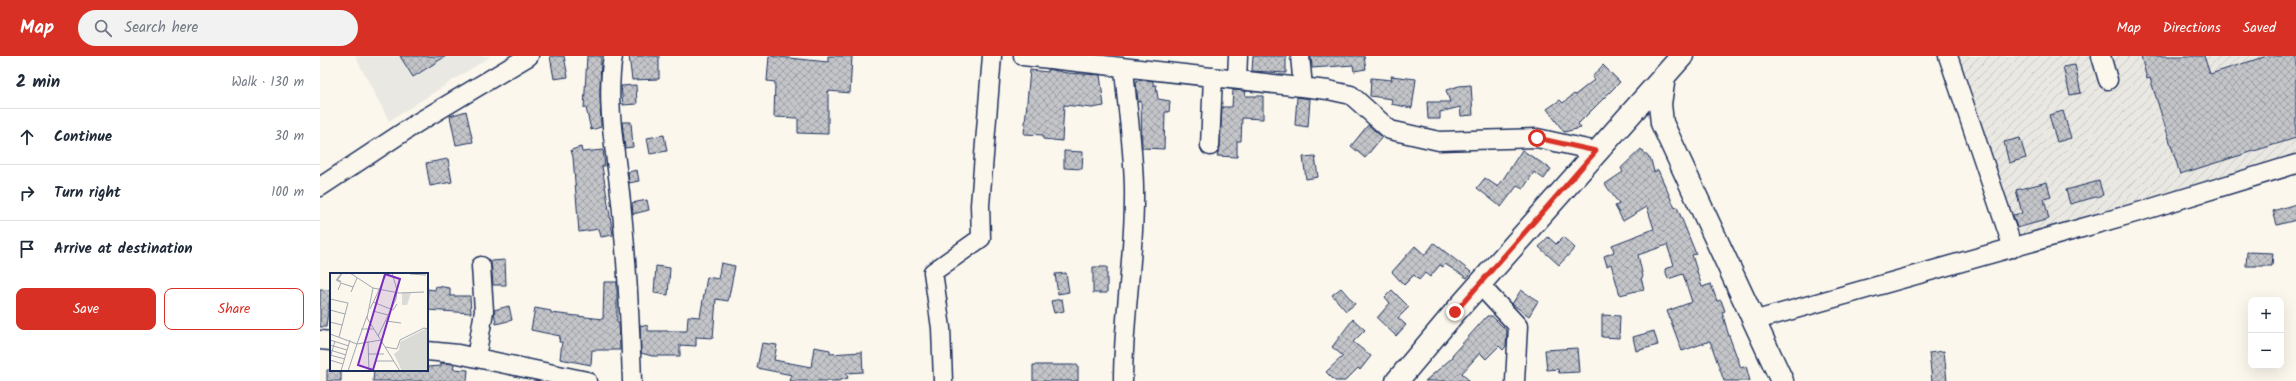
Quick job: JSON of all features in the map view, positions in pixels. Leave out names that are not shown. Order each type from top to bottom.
[{"type":"main road","points":[[1397,381],[1596,151],[1682,56]]},
{"type":"main road","points":[[1664,77],[1660,104],[1662,123],[1782,381]]},
{"type":"street","points":[[320,187],[417,123],[529,56]]},
{"type":"street","points":[[613,56],[610,73],[610,108],[628,279],[632,381]]},
{"type":"street","points":[[943,381],[941,328],[933,272],[981,238],[980,205],[992,56]]},
{"type":"street","points":[[1023,56],[1089,60],[1124,68],[1157,64],[1213,77],[1303,87],[1351,95],[1390,130],[1439,141],[1537,138],[1596,151]]},
{"type":"street","points":[[1237,79],[1238,56]]},
{"type":"street","points":[[1300,56],[1303,87]]},
{"type":"street","points":[[1948,56],[2013,248]]},
{"type":"street","points":[[2102,56],[2108,80]]},
{"type":"street","points":[[1123,381],[1123,341],[1132,271],[1134,197],[1124,68]]},
{"type":"street","points":[[1210,146],[1213,77]]},
{"type":"street","points":[[1753,321],[2142,211],[2296,164]]},
{"type":"street","points":[[476,358],[484,311],[481,266]]},
{"type":"street","points":[[1480,285],[1518,326],[1515,381]]},
{"type":"street","points":[[320,340],[330,341]]},
{"type":"street","points":[[428,351],[476,358],[587,381]]},
{"type":"shaded area","points":[[355,56],[491,56],[389,121]]},
{"type":"shaded area","points":[[1956,56],[2296,56],[2296,153],[2015,240]]},
{"type":"building","points":[[400,56],[446,56],[413,77]]},
{"type":"building","points":[[550,56],[564,56],[568,77],[554,79]]},
{"type":"building","points":[[587,56],[601,56],[601,127],[591,130],[586,108],[584,108]]},
{"type":"building","points":[[629,56],[659,56],[659,79],[632,80]]},
{"type":"building","points":[[769,56],[828,62],[828,56],[852,56],[850,93],[828,91],[828,134],[798,133],[798,118],[774,117],[775,82],[767,81]]},
{"type":"building","points":[[1253,56],[1286,56],[1286,73],[1252,71]]},
{"type":"building","points":[[1311,56],[1364,56],[1366,69],[1354,71],[1353,65],[1312,68]]},
{"type":"building","points":[[2141,56],[2204,56],[2210,74],[2267,56],[2296,56],[2296,138],[2180,174],[2150,78],[2147,79]]},
{"type":"building","points":[[1603,65],[1620,82],[1578,124],[1581,128],[1564,132],[1547,109],[1560,100],[1563,103],[1574,94],[1575,95],[1594,80],[1592,77]]},
{"type":"building","points":[[2075,65],[2081,93],[2070,95],[2063,67]]},
{"type":"building","points":[[1048,69],[1067,73],[1100,75],[1104,106],[1092,108],[1064,105],[1062,141],[1043,139],[1043,135],[1024,134],[1030,70],[1048,72]]},
{"type":"building","points":[[1391,76],[1416,79],[1412,108],[1391,104],[1392,99],[1370,96],[1371,78],[1392,80]]},
{"type":"building","points":[[1136,81],[1153,81],[1153,85],[1156,85],[1158,99],[1170,101],[1169,112],[1165,112],[1164,149],[1142,148],[1141,101],[1138,102]]},
{"type":"building","points":[[636,85],[637,104],[623,105],[621,86]]},
{"type":"building","points":[[1471,85],[1473,115],[1461,116],[1460,107],[1440,112],[1440,119],[1428,119],[1427,102],[1450,102],[1446,90],[1459,86]]},
{"type":"building","points":[[1233,90],[1246,91],[1245,96],[1263,96],[1263,119],[1242,118],[1241,141],[1237,141],[1237,157],[1217,156],[1220,146],[1222,107],[1232,107]]},
{"type":"building","points":[[1297,97],[1310,99],[1308,127],[1295,125]]},
{"type":"building","points":[[466,111],[473,142],[456,145],[450,116]]},
{"type":"building","points":[[2063,111],[2071,138],[2057,142],[2049,115]]},
{"type":"building","points":[[622,122],[631,122],[633,147],[625,148]]},
{"type":"building","points":[[1368,125],[1382,137],[1365,158],[1351,146]]},
{"type":"building","points":[[664,135],[667,151],[650,154],[647,138]]},
{"type":"building","points":[[2020,138],[2026,158],[2009,163],[2004,142]]},
{"type":"building","points":[[581,147],[582,152],[603,150],[605,166],[602,166],[613,235],[601,237],[599,229],[579,232],[573,157],[571,150]]},
{"type":"building","points":[[1641,149],[1651,160],[1654,172],[1658,170],[1675,208],[1677,207],[1696,254],[1692,255],[1702,287],[1711,284],[1717,301],[1721,300],[1725,311],[1722,312],[1728,333],[1741,368],[1746,366],[1750,381],[1724,381],[1710,341],[1682,351],[1667,311],[1692,302],[1683,274],[1668,279],[1665,269],[1674,265],[1667,245],[1638,255],[1644,289],[1620,295],[1611,264],[1607,266],[1604,256],[1614,252],[1612,245],[1654,229],[1647,207],[1623,221],[1615,206],[1619,204],[1605,184],[1623,172],[1621,168]]},
{"type":"building","points":[[1522,150],[1551,169],[1544,179],[1534,172],[1523,189],[1517,186],[1501,207],[1477,188],[1485,178],[1498,187]]},
{"type":"building","points":[[1064,151],[1083,152],[1082,169],[1064,168]]},
{"type":"building","points":[[1315,156],[1318,177],[1306,179],[1303,157]]},
{"type":"building","points":[[448,159],[452,182],[430,186],[426,163]]},
{"type":"building","points":[[637,170],[639,181],[629,183],[628,172]]},
{"type":"building","points":[[2099,181],[2103,195],[2070,204],[2066,190]]},
{"type":"building","points":[[2047,182],[2051,197],[2044,199],[2049,219],[2017,228],[2013,215],[2022,213],[2016,190]]},
{"type":"building","points":[[647,200],[649,210],[633,214],[632,203]]},
{"type":"building","points":[[2296,204],[2296,220],[2277,225],[2273,211]]},
{"type":"building","points":[[1548,237],[1556,244],[1563,237],[1575,248],[1559,265],[1539,247]]},
{"type":"building","points":[[1434,243],[1471,272],[1467,278],[1445,264],[1443,267],[1440,265],[1430,277],[1425,273],[1419,280],[1414,275],[1404,285],[1392,272],[1415,246],[1425,255]]},
{"type":"building","points":[[2247,252],[2273,253],[2272,266],[2246,266]]},
{"type":"building","points":[[505,260],[506,285],[493,285],[491,261]]},
{"type":"building","points":[[721,263],[735,266],[728,301],[716,299],[713,338],[696,337],[696,346],[680,345],[680,356],[652,356],[641,353],[640,325],[648,326],[648,331],[687,331],[688,316],[700,317],[707,277],[718,279]]},
{"type":"building","points":[[656,266],[670,268],[668,295],[654,293]]},
{"type":"building","points":[[1093,267],[1107,267],[1107,293],[1093,293]]},
{"type":"building","points":[[1066,273],[1069,292],[1058,294],[1055,274]]},
{"type":"building","points":[[604,282],[617,282],[617,323],[619,323],[620,350],[592,350],[591,365],[560,359],[562,342],[559,342],[560,336],[531,330],[535,308],[551,311],[551,313],[603,319]]},
{"type":"building","points":[[436,286],[450,288],[450,296],[470,296],[471,313],[428,310],[428,289],[435,290]]},
{"type":"building","points":[[1341,288],[1355,304],[1346,311],[1332,295]]},
{"type":"building","points":[[320,289],[330,290],[326,327],[320,327]]},
{"type":"building","points":[[1392,290],[1409,307],[1398,318],[1406,325],[1396,336],[1377,318],[1390,303],[1385,297]]},
{"type":"building","points":[[1521,290],[1538,301],[1529,316],[1512,304]]},
{"type":"building","points":[[1062,299],[1064,311],[1054,313],[1051,301]]},
{"type":"building","points":[[509,306],[512,320],[496,324],[494,310]]},
{"type":"building","points":[[1602,315],[1620,316],[1619,338],[1602,337]]},
{"type":"building","points":[[1487,316],[1492,316],[1507,331],[1506,346],[1503,350],[1499,346],[1486,359],[1480,353],[1462,373],[1469,381],[1425,381],[1453,357],[1452,355]]},
{"type":"building","points":[[1353,319],[1365,330],[1353,342],[1371,356],[1360,370],[1358,368],[1345,381],[1335,381],[1326,372],[1343,356],[1332,347]]},
{"type":"building","points":[[1654,331],[1658,345],[1636,351],[1633,337]]},
{"type":"building","points":[[762,343],[777,345],[774,360],[811,367],[814,347],[830,350],[830,354],[862,352],[863,372],[846,373],[848,378],[838,381],[790,381],[792,375],[757,368]]},
{"type":"building","points":[[1577,348],[1579,372],[1559,373],[1558,369],[1547,370],[1545,350]]},
{"type":"building","points":[[1944,351],[1947,381],[1932,381],[1929,353]]},
{"type":"building","points":[[441,363],[454,364],[453,369],[468,370],[467,381],[373,381],[374,371],[428,371],[428,367],[441,366]]},
{"type":"building","points":[[1033,365],[1078,365],[1078,381],[1033,381]]},
{"type":"building","points":[[327,370],[341,371],[341,381],[327,381]]},
{"type":"route","points":[[1455,312],[1596,151],[1537,138]]}]
